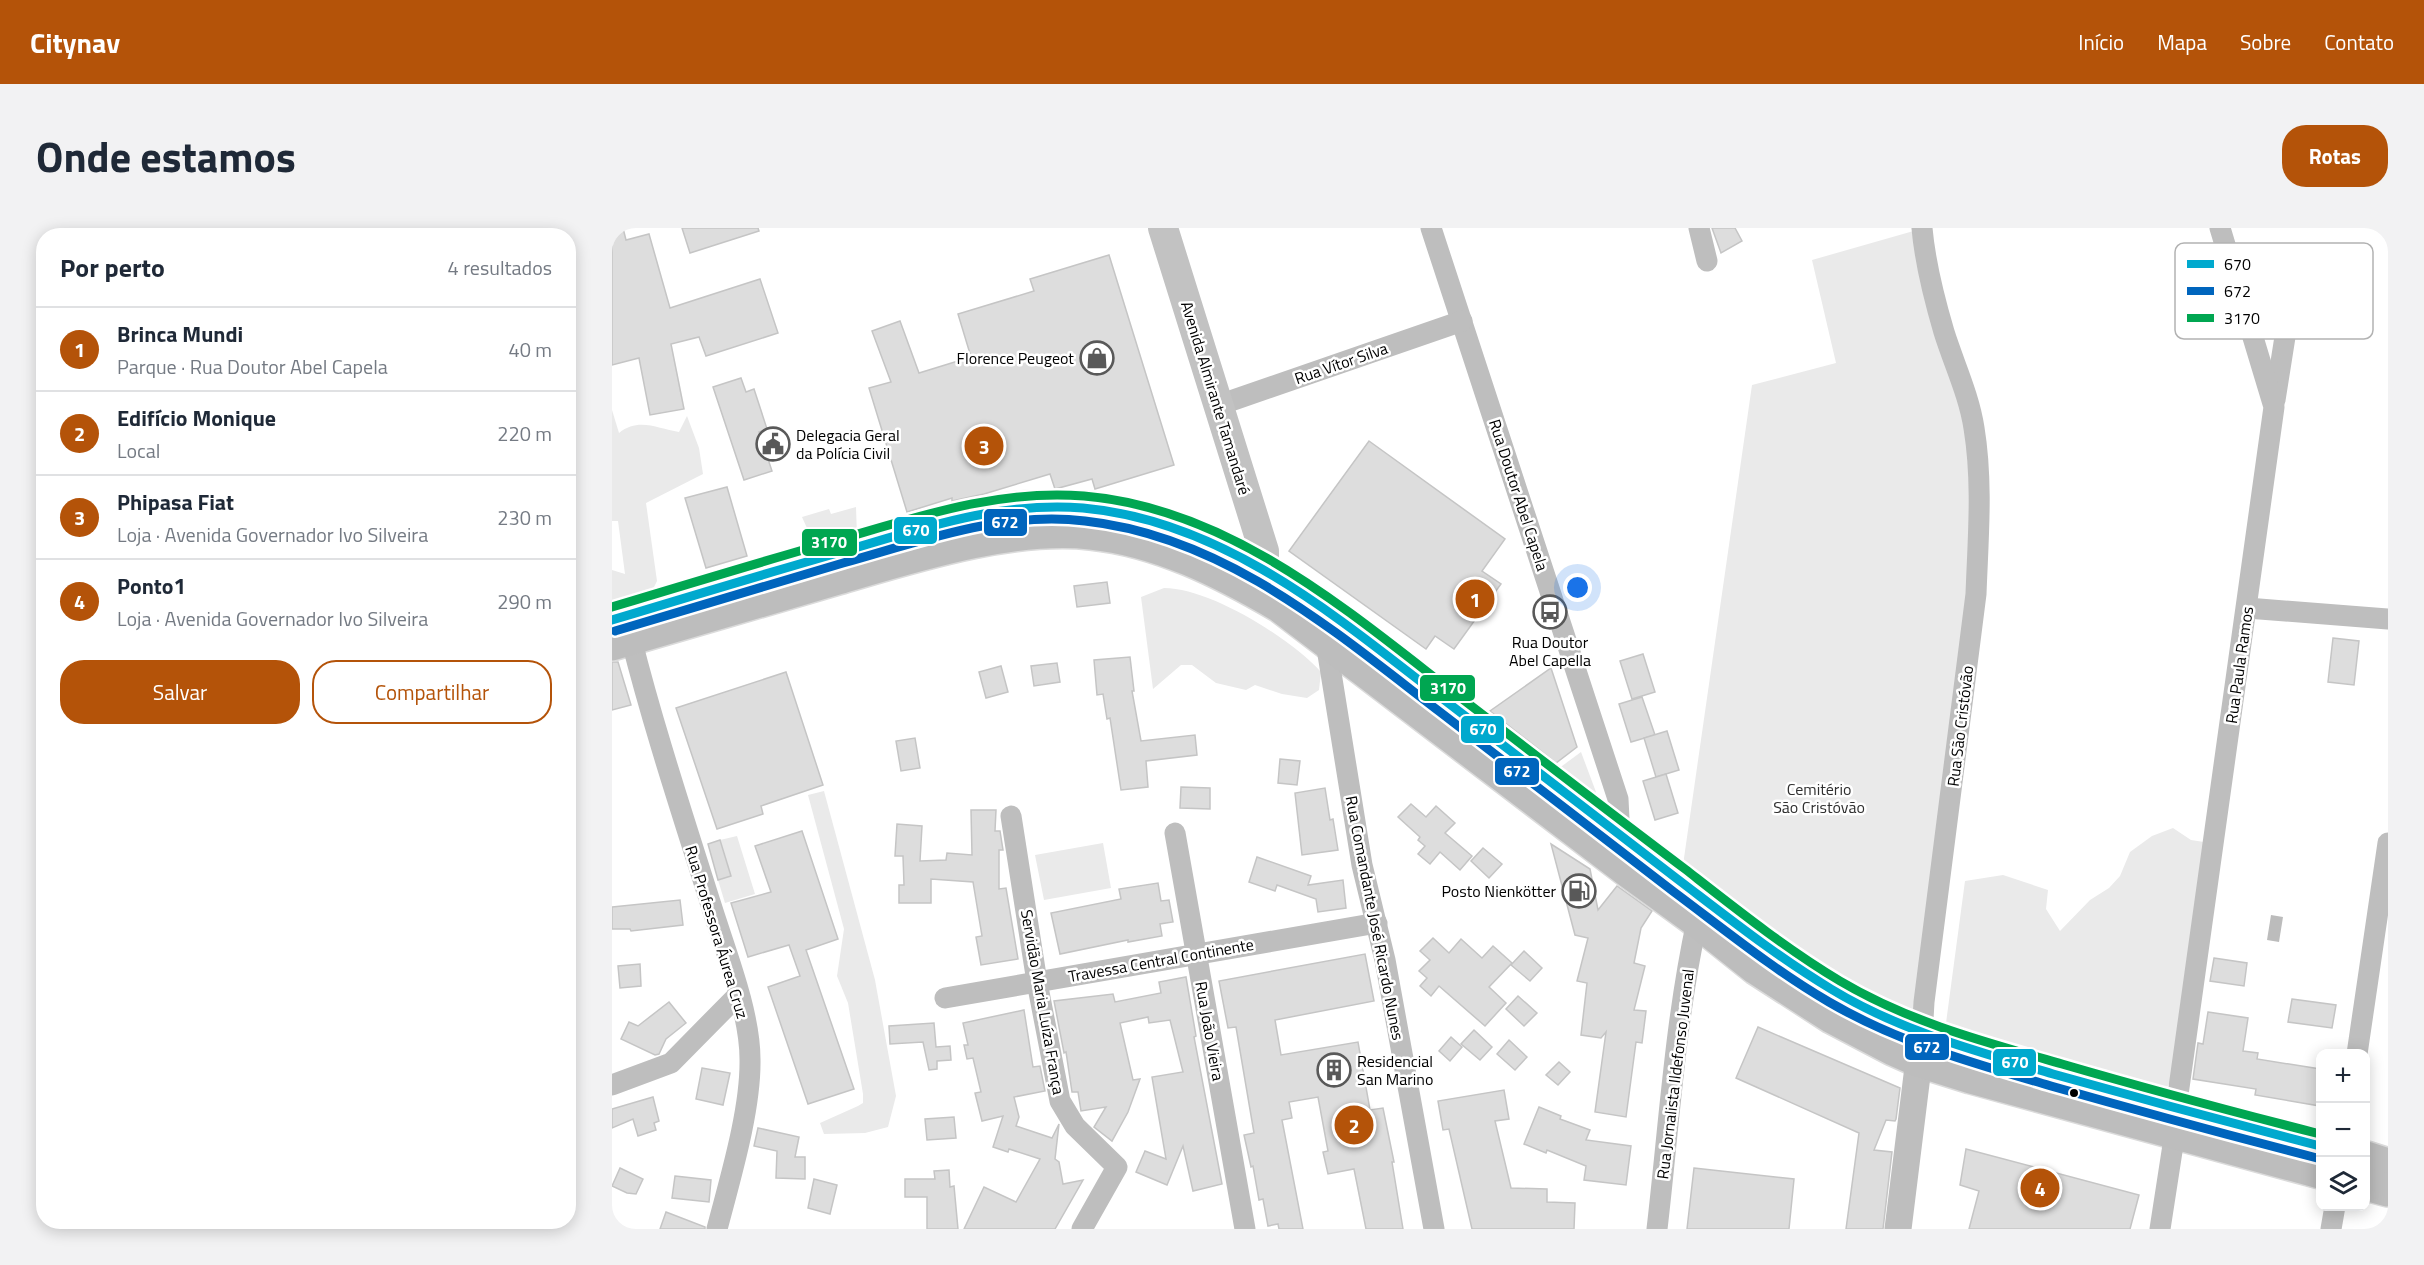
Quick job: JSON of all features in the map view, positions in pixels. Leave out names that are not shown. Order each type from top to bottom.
[{"type":"main road","name":"Avenida Almirante Tamandaré","points":[[1163,228],[1264,551],[1264,568]]},
{"type":"main road","points":[[618,634],[904,547],[973,515],[1021,508],[1056,507],[1108,511],[1183,530],[1224,547],[1264,568],[1323,607],[1608,841],[1697,921],[1756,968],[1861,1033],[2175,1120],[2316,1171]]},
{"type":"main road","points":[[904,547],[1052,533],[1093,533],[1120,538],[1186,559],[1231,578],[1280,606],[1326,642],[1608,841],[1861,1006],[1921,1048]]},
{"type":"main road","points":[[2175,1120],[2316,1145]]},
{"type":"main road","points":[[2370,1159],[2388,1164]]},
{"type":"main road","points":[[2370,1185],[2388,1190]]},
{"type":"street","name":"Rua Doutor Abel Capela","points":[[1431,228],[1618,799],[1620,819],[1608,841]]},
{"type":"street","points":[[1699,228],[1707,261]]},
{"type":"street","name":"Rua São Cristóvão","points":[[1898,1229],[1921,1048],[1924,1002],[1975,605],[1979,531],[1978,468],[1974,428],[1967,398],[1939,310],[1922,228]]},
{"type":"street","name":"Rua Paula Ramos","points":[[2220,228],[2225,243]]},
{"type":"street","name":"Rua Vítor Silva","points":[[1219,405],[1462,321]]},
{"type":"street","name":"Rua Paula Ramos","points":[[2160,1229],[2274,407],[2253,339]]},
{"type":"street","points":[[2274,407],[2285,339]]},
{"type":"street","points":[[2247,608],[2388,619]]},
{"type":"street","name":"Rua Professora Áurea Cruz","points":[[618,634],[651,718],[738,995],[748,1039],[749,1082],[717,1229]]},
{"type":"street","name":"Rua Comandante José Ricardo Nunes","points":[[1326,642],[1362,865],[1377,923],[1434,1229]]},
{"type":"street","name":"Servidão Maria Luíza França","points":[[1011,816],[1037,982],[1060,1101],[1075,1126],[1117,1167],[1082,1229]]},
{"type":"street","name":"Rua João Vieira","points":[[1175,833],[1245,1229]]},
{"type":"street","points":[[2358,1049],[2388,843]]},
{"type":"street","name":"Rua Jornalista Ildefonso Juvenal","points":[[1657,1229],[1675,1062],[1687,970],[1697,921]]},
{"type":"street","name":"Travessa Central Continente","points":[[945,998],[1377,923]]},
{"type":"street","points":[[612,1085],[671,1063],[738,995]]},
{"type":"street","points":[[2331,1229],[2334,1211]]},
{"type":"green space","name":"Cemitério São Cristóvão","points":[[1917,230],[1967,410],[1971,465],[1970,607],[1915,1017],[1862,990],[1809,958],[1683,865],[1752,385],[1836,363],[1812,260]]},
{"type":"green space","points":[[612,410],[619,433],[626,428],[641,425],[679,432],[687,416],[699,448],[703,474],[646,503],[657,581],[652,591],[612,603],[612,570],[625,574],[618,521],[612,521]]},
{"type":"green space","points":[[856,507],[857,536],[816,548],[802,517],[829,509],[831,514]]},
{"type":"green space","points":[[1164,588],[1204,596],[1270,630],[1321,672],[1319,690],[1307,698],[1282,694],[1255,685],[1246,690],[1216,683],[1192,665],[1181,665],[1153,689],[1141,597]]},
{"type":"green space","points":[[1581,752],[1596,792],[1593,798],[1558,769]]},
{"type":"green space","points":[[824,791],[875,980],[896,1096],[888,1127],[865,1133],[824,1134],[820,1123],[863,1103],[848,1003],[837,976],[844,929],[808,795]]},
{"type":"green space","points":[[2173,828],[2191,840],[2204,842],[2170,1082],[2166,1089],[2158,1092],[1953,1031],[1946,1023],[1965,881],[2003,875],[2048,890],[2046,909],[2060,931],[2090,900],[2109,888],[2120,876],[2130,852],[2152,836]]},
{"type":"green space","points":[[737,836],[755,894],[725,903],[718,880],[731,876],[720,840]]},
{"type":"green space","points":[[1103,843],[1111,888],[1044,900],[1035,855]]},
{"type":"shaded area","points":[[2271,915],[2283,917],[2279,942],[2267,940]]},
{"type":"building","points":[[612,228],[623,228],[626,240],[649,234],[670,308],[760,279],[778,333],[706,356],[699,337],[671,344],[684,409],[650,415],[639,358],[612,365]]},
{"type":"building","points":[[682,228],[758,228],[759,231],[690,253]]},
{"type":"building","points":[[1712,228],[1735,228],[1742,241],[1721,253]]},
{"type":"building","points":[[1109,255],[1174,465],[1095,489],[1092,479],[1055,489],[1050,474],[984,494],[952,501],[952,498],[907,512],[869,388],[891,382],[872,331],[900,321],[919,373],[971,357],[958,314],[1034,291],[1030,279]]},
{"type":"building","points":[[741,378],[746,392],[754,389],[767,429],[759,432],[772,471],[744,480],[713,387]]},
{"type":"building","points":[[1369,441],[1505,539],[1482,571],[1501,584],[1454,649],[1435,636],[1426,649],[1289,551]]},
{"type":"building","points":[[727,487],[747,556],[706,568],[685,498]]},
{"type":"building","points":[[1107,582],[1110,603],[1077,607],[1074,586]]},
{"type":"building","points":[[2333,638],[2359,641],[2354,685],[2328,682]]},
{"type":"building","points":[[1643,654],[1655,692],[1632,699],[1620,661]]},
{"type":"building","points":[[1130,657],[1134,691],[1132,691],[1141,741],[1195,735],[1197,755],[1146,761],[1148,787],[1121,790],[1110,718],[1107,719],[1103,694],[1097,695],[1094,660]]},
{"type":"building","points":[[612,662],[618,662],[631,705],[612,710]]},
{"type":"building","points":[[1057,663],[1060,682],[1034,686],[1031,666]]},
{"type":"building","points":[[1001,666],[1008,692],[986,698],[979,672]]},
{"type":"building","points":[[1551,668],[1577,747],[1556,763],[1490,711]]},
{"type":"building","points":[[786,672],[823,785],[761,806],[763,814],[717,829],[676,708]]},
{"type":"building","points":[[1642,697],[1655,735],[1631,742],[1619,704]]},
{"type":"building","points":[[1667,731],[1679,770],[1656,777],[1644,738]]},
{"type":"building","points":[[915,738],[920,768],[901,771],[896,741]]},
{"type":"building","points":[[1280,759],[1300,761],[1297,785],[1278,783]]},
{"type":"building","points":[[1666,774],[1678,813],[1655,820],[1643,781]]},
{"type":"building","points":[[1181,787],[1210,788],[1210,809],[1180,808]]},
{"type":"building","points":[[1325,788],[1338,850],[1302,855],[1295,793]]},
{"type":"building","points":[[1411,804],[1426,817],[1436,806],[1455,823],[1445,833],[1472,856],[1460,870],[1440,852],[1430,864],[1418,854],[1425,846],[1418,840],[1420,837],[1398,817]]},
{"type":"building","points":[[971,810],[996,810],[995,831],[1000,831],[1003,850],[999,850],[999,889],[1006,888],[1018,959],[981,965],[976,937],[982,936],[973,882],[931,879],[931,903],[899,903],[899,885],[904,885],[903,856],[895,856],[897,824],[922,826],[920,861],[946,860],[947,853],[972,855]]},
{"type":"building","points":[[802,831],[838,939],[806,950],[854,1089],[808,1104],[768,987],[800,976],[789,945],[748,957],[731,903],[771,892],[755,846]]},
{"type":"building","points":[[720,840],[731,876],[718,880],[708,844]]},
{"type":"building","points":[[1551,844],[1590,869],[1598,910],[1617,886],[1652,911],[1641,928],[1634,963],[1645,966],[1634,1010],[1646,1011],[1642,1043],[1636,1042],[1626,1117],[1595,1112],[1606,1032],[1601,1038],[1581,1035],[1587,983],[1577,981],[1588,938],[1575,935]]},
{"type":"building","points":[[1483,848],[1502,864],[1489,878],[1471,861]]},
{"type":"building","points":[[1257,857],[1311,876],[1308,885],[1343,880],[1346,908],[1318,912],[1316,899],[1277,885],[1275,891],[1249,882]]},
{"type":"building","points":[[1158,883],[1161,901],[1169,900],[1173,922],[1160,924],[1162,936],[1128,942],[1128,940],[1060,954],[1051,913],[1121,899],[1119,889]]},
{"type":"building","points":[[680,900],[683,925],[631,931],[630,929],[612,929],[612,907]]},
{"type":"building","points":[[1433,938],[1449,953],[1461,939],[1482,958],[1493,946],[1512,963],[1489,987],[1506,1003],[1485,1026],[1439,986],[1431,996],[1420,986],[1427,978],[1419,971],[1430,960],[1420,951]]},
{"type":"building","points":[[1524,951],[1542,968],[1530,981],[1511,965]]},
{"type":"building","points":[[1365,954],[1374,1001],[1275,1020],[1281,1055],[1358,1042],[1370,1110],[1383,1108],[1394,1162],[1392,1162],[1403,1229],[1366,1229],[1354,1169],[1328,1174],[1323,1152],[1328,1151],[1318,1097],[1289,1102],[1292,1118],[1282,1120],[1303,1229],[1279,1229],[1278,1224],[1268,1226],[1263,1199],[1259,1200],[1244,1135],[1254,1133],[1236,1027],[1228,1028],[1219,981]]},
{"type":"building","points":[[2214,958],[2247,963],[2244,986],[2210,981]]},
{"type":"building","points":[[640,964],[641,986],[620,988],[618,966]]},
{"type":"building","points":[[1186,977],[1196,1036],[1194,1037],[1222,1184],[1193,1191],[1183,1146],[1167,1185],[1136,1172],[1145,1151],[1166,1159],[1152,1077],[1183,1072],[1170,1020],[1149,1023],[1148,1017],[1120,1023],[1133,1080],[1140,1079],[1128,1112],[1112,1141],[1094,1127],[1106,1107],[1081,1111],[1078,1092],[1072,1092],[1066,1052],[1064,1053],[1054,1001],[1113,994],[1115,1002],[1161,993],[1159,982]]},
{"type":"building","points":[[1518,996],[1537,1013],[1524,1026],[1506,1009]]},
{"type":"building","points":[[2292,999],[2336,1005],[2332,1028],[2288,1022]]},
{"type":"building","points":[[669,1002],[686,1023],[666,1039],[659,1054],[655,1055],[621,1039],[629,1022],[638,1026]]},
{"type":"building","points":[[1024,1010],[1033,1067],[1040,1066],[1045,1091],[1014,1097],[1019,1117],[1016,1126],[1052,1138],[1059,1124],[1055,1159],[1059,1162],[1063,1184],[1083,1180],[1055,1229],[964,1229],[984,1187],[1016,1202],[1040,1159],[1009,1149],[1008,1152],[993,1147],[1003,1116],[982,1121],[975,1093],[981,1092],[973,1058],[967,1059],[964,1045],[968,1045],[963,1023]]},
{"type":"building","points":[[2208,1012],[2248,1018],[2243,1051],[2258,1053],[2257,1059],[2316,1068],[2316,1105],[2255,1095],[2256,1089],[2193,1079],[2198,1043],[2203,1044]]},
{"type":"building","points":[[934,1023],[936,1047],[950,1046],[951,1060],[937,1061],[937,1069],[929,1070],[923,1042],[890,1044],[889,1026]]},
{"type":"building","points":[[1758,1027],[1900,1088],[1896,1119],[1895,1121],[1886,1120],[1874,1150],[1892,1152],[1883,1229],[1846,1229],[1859,1133],[1736,1078]]},
{"type":"building","points":[[1474,1030],[1492,1047],[1480,1060],[1461,1044]]},
{"type":"building","points":[[1451,1037],[1462,1047],[1450,1061],[1439,1051]]},
{"type":"building","points":[[1509,1040],[1527,1057],[1515,1070],[1497,1054]]},
{"type":"building","points":[[1559,1062],[1570,1072],[1558,1085],[1546,1075]]},
{"type":"building","points":[[702,1068],[730,1073],[723,1105],[696,1099]]},
{"type":"building","points":[[1504,1090],[1509,1119],[1495,1121],[1511,1188],[1547,1189],[1547,1202],[1575,1203],[1574,1229],[1472,1229],[1449,1129],[1443,1130],[1438,1101]]},
{"type":"building","points":[[653,1097],[659,1121],[654,1123],[656,1130],[638,1136],[633,1119],[612,1128],[612,1109]]},
{"type":"building","points":[[1539,1107],[1561,1116],[1560,1119],[1590,1130],[1586,1140],[1631,1146],[1626,1185],[1584,1180],[1586,1166],[1547,1150],[1546,1153],[1524,1144]]},
{"type":"building","points":[[954,1117],[956,1138],[927,1140],[925,1119]]},
{"type":"building","points":[[758,1128],[799,1137],[795,1157],[805,1157],[805,1179],[776,1178],[777,1151],[754,1146]]},
{"type":"building","points":[[1966,1149],[2139,1195],[2130,1229],[1969,1229],[1979,1191],[1960,1185]]},
{"type":"building","points":[[620,1168],[643,1179],[636,1194],[627,1193],[612,1186]]},
{"type":"building","points":[[1694,1168],[1794,1179],[1789,1229],[1687,1229]]},
{"type":"building","points":[[949,1170],[950,1187],[954,1186],[958,1229],[927,1229],[927,1197],[905,1197],[905,1179],[935,1179],[934,1171]]},
{"type":"building","points":[[675,1176],[711,1180],[709,1202],[672,1198]]},
{"type":"building","points":[[814,1179],[837,1185],[830,1214],[808,1208]]},
{"type":"building","points":[[666,1212],[705,1227],[705,1229],[660,1229]]},
{"type":"transit line","name":"3170","points":[[612,607],[930,513],[991,500],[1053,495],[1084,496],[1137,505],[1188,520],[1237,542],[1284,568],[1329,598],[1761,927],[1840,981],[1893,1008],[1976,1039],[2316,1133]]},
{"type":"transit line","name":"670","points":[[612,620],[900,534],[960,519],[1021,509],[1052,507],[1083,508],[1136,517],[1187,533],[1236,555],[1328,611],[1752,935],[1791,963],[1857,1004],[1939,1039],[1996,1057],[2120,1093],[2316,1145]]},
{"type":"transit line","name":"672","points":[[615,631],[962,530],[1023,520],[1054,519],[1085,521],[1136,530],[1184,546],[1230,566],[1317,619],[1750,949],[1809,990],[1855,1016],[1910,1041],[1994,1069],[2117,1105],[2316,1158]]},
{"type":"place","name":"Florence Peugeot","points":[[1097,358]]},
{"type":"place","name":"Delegacia Geral da Polícia Civil","points":[[773,444]]},
{"type":"place","name":"Phipasa Fiat","points":[[984,446]]},
{"type":"place","name":"Brinca Mundi","points":[[1475,599]]},
{"type":"place","name":"Rua Doutor Abel Capella","points":[[1550,612]]},
{"type":"place","name":"Posto Nienkötter","points":[[1579,891]]},
{"type":"place","name":"Residencial San Marino","points":[[1334,1070]]},
{"type":"place","name":"Edifício Monique","points":[[1354,1125]]},
{"type":"place","name":"Ponto1","points":[[2040,1188]]}]
